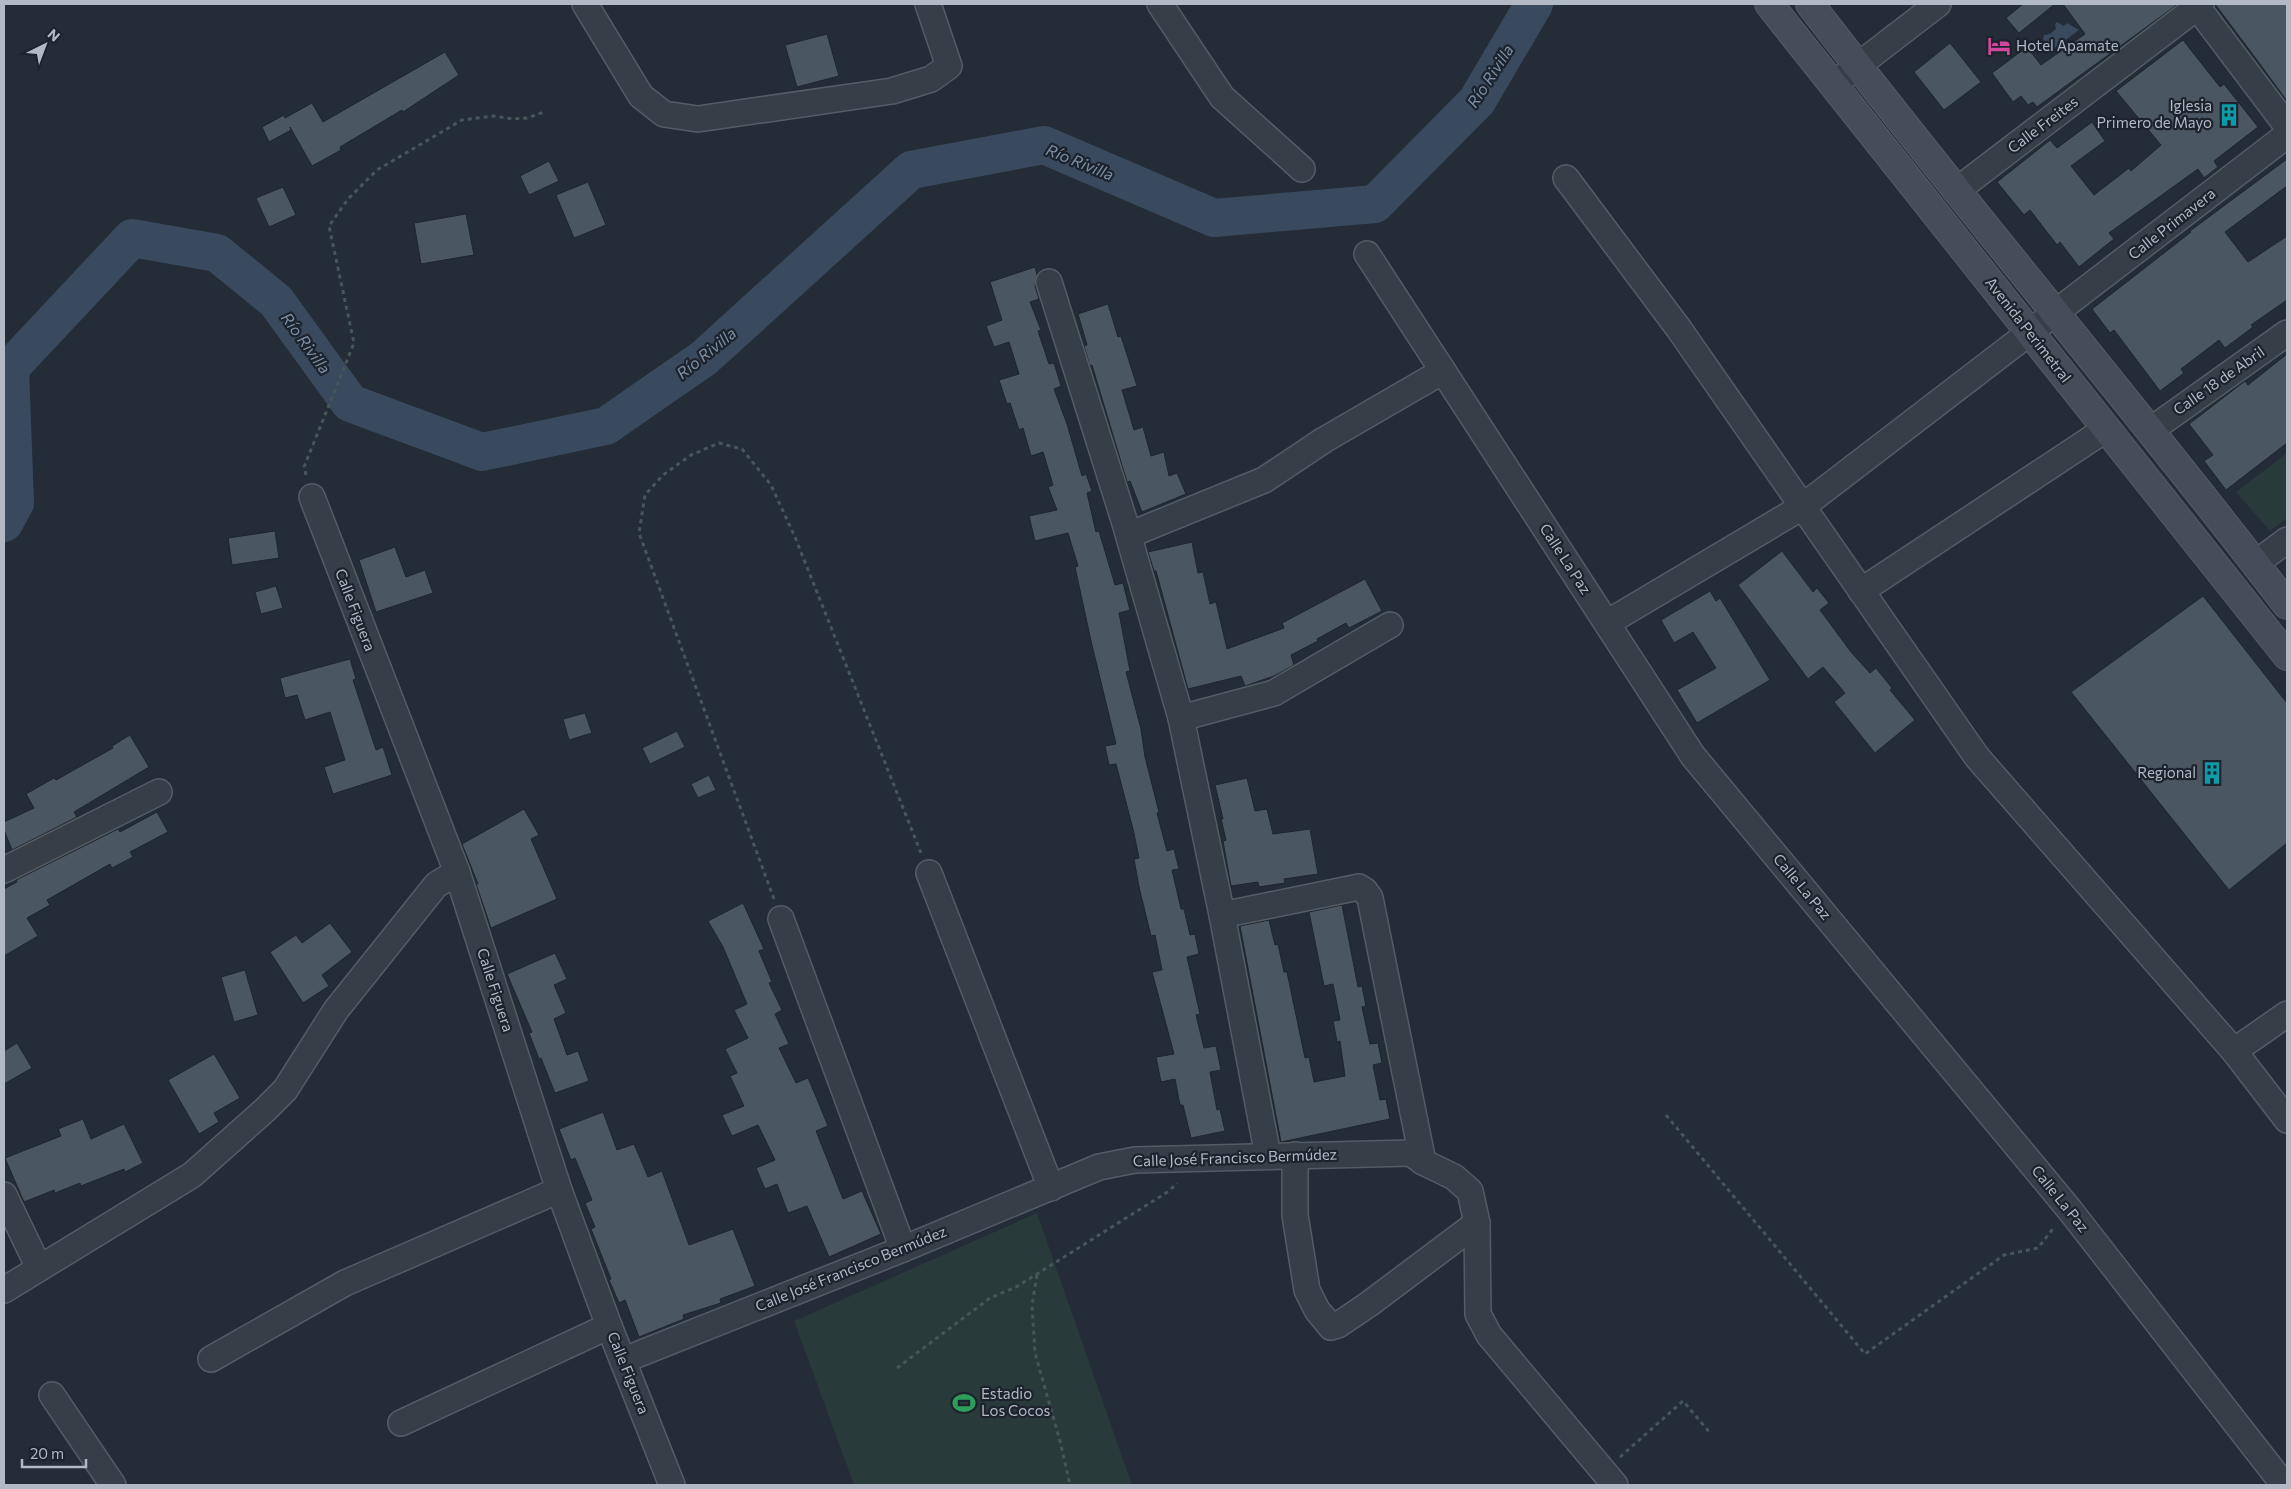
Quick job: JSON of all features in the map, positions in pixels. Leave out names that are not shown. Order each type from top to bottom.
[{"type":"main road","name":"Avenida Perimetral","points":[[1769,4],[2287,656]]},
{"type":"main road","name":"Avenida Perimetral","points":[[1810,4],[1956,191],[2151,430],[2287,605]]},
{"type":"street","points":[[585,4],[641,96],[664,114],[698,119],[892,91],[930,78],[949,66],[928,4]]},
{"type":"street","points":[[1160,4],[1222,97],[1302,169]]},
{"type":"street","points":[[1834,84],[1938,4]]},
{"type":"street","points":[[2198,5],[2287,126]]},
{"type":"street","name":"Calle Freites","points":[[1956,191],[2198,5]]},
{"type":"street","name":"Calle Primavera","points":[[1607,623],[1802,507],[2287,136]]},
{"type":"street","points":[[1566,178],[1679,329],[1977,757],[2234,1050],[2287,1120]]},
{"type":"street","name":"Calle La Paz","points":[[1367,254],[1693,756],[2069,1209],[2284,1485]]},
{"type":"street","points":[[1049,282],[1129,535],[1182,718],[1268,1156]]},
{"type":"street","name":"Calle 18 de Abril","points":[[2151,430],[2287,333]]},
{"type":"street","points":[[1129,535],[1264,480],[1324,440],[1443,371]]},
{"type":"street","points":[[1861,591],[2106,429]]},
{"type":"street","name":"Calle Figuera","points":[[312,497],[457,872],[559,1190],[609,1326],[672,1485]]},
{"type":"street","points":[[2255,564],[2287,540]]},
{"type":"street","points":[[1182,718],[1274,693],[1390,625]]},
{"type":"street","points":[[4,870],[159,792]]},
{"type":"street","points":[[4,1290],[192,1175],[266,1109],[285,1090],[336,1010],[430,892],[436,885],[457,872]]},
{"type":"street","points":[[929,872],[1051,1188]]},
{"type":"street","points":[[1222,915],[1359,887],[1365,891],[1370,898],[1423,1162]]},
{"type":"street","points":[[782,919],[903,1249]]},
{"type":"street","points":[[2234,1050],[2287,1014]]},
{"type":"street","name":"Calle José Francisco Bermúdez","points":[[624,1360],[903,1249],[1099,1167],[1135,1160],[1412,1153],[1423,1162],[1454,1177],[1470,1192],[1477,1223],[1478,1314],[1488,1335],[1609,1479]]},
{"type":"street","points":[[1295,1155],[1295,1215],[1307,1290],[1317,1310],[1331,1327],[1338,1325],[1369,1304],[1477,1223]]},
{"type":"street","points":[[211,1359],[344,1283],[559,1190]]},
{"type":"street","points":[[4,1195],[39,1268]]},
{"type":"street","points":[[401,1423],[609,1326]]},
{"type":"street","points":[[52,1395],[113,1485]]},
{"type":"path","points":[[304,467],[354,343],[329,226],[348,199],[377,170],[462,120],[494,116],[527,118],[544,112]]},
{"type":"path","points":[[782,919],[639,533],[644,495],[663,475],[684,460],[719,443],[742,449],[772,485],[795,537],[929,872]]},
{"type":"path","points":[[1666,1115],[1864,1354],[2004,1255],[2038,1248],[2069,1209]]},
{"type":"path","points":[[897,1368],[990,1298],[1016,1287],[1169,1191],[1200,1158]]},
{"type":"path","points":[[1037,1274],[1032,1305],[1035,1353],[1060,1440],[1070,1485]]},
{"type":"path","points":[[1609,1479],[1683,1401],[1711,1434]]},
{"type":"shaded area","points":[[2287,453],[2287,518],[2270,531],[2236,492]]},
{"type":"shaded area","name":"Estadio Los Cocos","points":[[1037,1213],[1132,1485],[854,1485],[794,1321]]},
{"type":"water","points":[[2057,22],[2064,26],[2067,23],[2079,30],[2052,50],[2049,49],[2049,45],[2043,39],[2044,35],[2050,34],[2056,29],[2055,24]]},
{"type":"building","points":[[2023,4],[2055,4],[2019,33],[2006,18]]},
{"type":"building","points":[[2063,4],[2178,4],[2037,107],[2033,102],[2028,105],[2021,96],[2013,102],[1992,73],[2027,47],[2041,65],[2085,34]]},
{"type":"building","points":[[2215,4],[2287,4],[2287,101],[2257,60]]},
{"type":"building","points":[[827,34],[839,76],[797,87],[785,45]]},
{"type":"building","points":[[2183,40],[2220,87],[2224,84],[2258,127],[2214,161],[2218,167],[2204,178],[2198,169],[2109,233],[2114,239],[2079,267],[2060,242],[2057,245],[2030,210],[2024,215],[1997,182],[2050,140],[2057,148],[2092,122],[2105,141],[2071,166],[2094,195],[2129,168],[2131,171],[2161,145],[2116,91]]},
{"type":"building","points":[[1950,43],[1981,82],[1944,110],[1914,72]]},
{"type":"building","points":[[445,52],[459,75],[403,112],[402,110],[340,147],[341,150],[312,166],[290,127],[291,130],[269,142],[262,127],[284,115],[285,118],[312,103],[323,122]]},
{"type":"building","points":[[2287,159],[2287,186],[2225,232],[2248,262],[2287,236],[2287,300],[2251,325],[2253,327],[2225,348],[2219,340],[2181,369],[2184,373],[2160,391],[2114,330],[2110,333],[2092,309],[2190,231]]},
{"type":"building","points":[[549,161],[559,181],[529,195],[520,176]]},
{"type":"building","points":[[588,182],[606,225],[574,238],[556,195]]},
{"type":"building","points":[[283,187],[296,215],[269,227],[256,198]]},
{"type":"building","points":[[466,214],[474,255],[421,264],[414,223]]},
{"type":"building","points":[[1035,267],[1037,275],[1035,286],[1039,299],[1030,302],[1041,330],[1038,331],[1049,364],[1054,363],[1061,386],[1054,389],[1067,424],[1082,476],[1086,474],[1092,491],[1087,493],[1096,532],[1099,531],[1115,585],[1123,583],[1130,610],[1119,613],[1130,671],[1126,672],[1141,729],[1145,757],[1167,851],[1174,849],[1179,869],[1172,870],[1181,909],[1184,909],[1190,935],[1195,934],[1199,954],[1187,957],[1200,1014],[1196,1015],[1204,1048],[1216,1046],[1221,1070],[1210,1072],[1217,1110],[1220,1109],[1225,1131],[1191,1138],[1183,1105],[1180,1105],[1175,1079],[1161,1082],[1156,1057],[1174,1054],[1152,972],[1162,970],[1155,935],[1151,936],[1139,887],[1134,859],[1139,858],[1133,829],[1116,764],[1109,765],[1105,746],[1116,744],[1075,567],[1078,566],[1068,533],[1035,541],[1029,516],[1057,510],[1048,487],[1053,485],[1043,452],[1031,456],[1023,428],[1019,430],[1010,403],[1007,404],[999,380],[1019,374],[1009,342],[994,347],[986,326],[1002,320],[990,282]]},
{"type":"building","points":[[1108,304],[1118,337],[1121,336],[1137,386],[1122,390],[1134,430],[1143,427],[1151,456],[1164,452],[1169,476],[1177,473],[1186,494],[1142,512],[1130,481],[1127,482],[1092,365],[1090,366],[1084,346],[1087,345],[1078,314]]},
{"type":"building","points":[[2287,354],[2287,443],[2226,490],[2204,461],[2213,455],[2189,424],[2245,381],[2248,385]]},
{"type":"building","points":[[275,531],[279,558],[232,565],[228,538]]},
{"type":"building","points":[[1192,542],[1198,573],[1203,572],[1210,604],[1216,602],[1227,649],[1284,628],[1282,623],[1365,579],[1382,611],[1349,628],[1346,623],[1317,639],[1318,641],[1291,655],[1294,665],[1274,676],[1245,686],[1241,676],[1188,689],[1156,571],[1154,571],[1148,552]]},
{"type":"building","points":[[395,547],[406,577],[425,570],[433,593],[376,612],[359,560]]},
{"type":"building","points":[[1782,551],[1813,592],[1817,588],[1829,603],[1820,610],[1851,652],[1870,673],[1876,668],[1892,688],[1890,690],[1915,720],[1875,753],[1834,702],[1845,693],[1823,667],[1808,679],[1738,585]]},
{"type":"building","points":[[276,586],[283,608],[261,614],[255,592]]},
{"type":"building","points":[[1710,591],[1716,601],[1720,598],[1770,680],[1697,723],[1677,690],[1716,668],[1693,632],[1674,643],[1661,620]]},
{"type":"building","name":"Regional","points":[[2203,596],[2287,703],[2287,843],[2229,890],[2071,692]]},
{"type":"building","points":[[350,659],[356,679],[353,680],[376,750],[383,747],[392,775],[333,794],[324,767],[345,760],[330,712],[305,720],[297,695],[285,698],[280,678]]},
{"type":"building","points":[[585,713],[592,733],[569,740],[563,719]]},
{"type":"building","points":[[677,731],[685,747],[650,764],[642,748]]},
{"type":"building","points":[[130,735],[149,767],[74,812],[77,817],[12,850],[4,830],[4,822],[34,808],[26,794],[54,778],[56,780],[113,748],[112,746]]},
{"type":"building","points":[[709,775],[716,790],[698,798],[691,784]]},
{"type":"building","points":[[1247,778],[1255,811],[1267,809],[1273,834],[1310,829],[1318,874],[1284,879],[1285,883],[1259,887],[1258,882],[1231,886],[1223,841],[1226,840],[1221,819],[1223,819],[1215,785]]},
{"type":"building","points":[[524,809],[539,835],[531,839],[557,899],[491,928],[476,884],[478,884],[462,844]]},
{"type":"building","points":[[157,812],[168,832],[130,852],[133,857],[112,868],[110,864],[47,900],[50,905],[27,918],[38,936],[4,956],[4,889],[17,882],[16,880],[118,829],[120,832]]},
{"type":"building","points":[[743,903],[764,949],[759,951],[772,982],[769,983],[782,1010],[775,1014],[789,1044],[779,1048],[796,1083],[808,1078],[817,1099],[828,1126],[816,1131],[843,1199],[862,1191],[881,1234],[829,1257],[807,1206],[788,1213],[777,1184],[765,1189],[756,1168],[775,1160],[758,1125],[732,1136],[722,1115],[744,1106],[730,1076],[737,1073],[725,1049],[748,1038],[734,1010],[747,1004],[723,947],[708,921]]},
{"type":"building","points":[[1342,905],[1358,987],[1362,986],[1366,1006],[1362,1007],[1370,1044],[1378,1043],[1382,1063],[1373,1065],[1380,1100],[1386,1099],[1390,1119],[1281,1142],[1240,926],[1269,920],[1275,945],[1278,944],[1284,972],[1287,972],[1305,1058],[1309,1057],[1314,1082],[1345,1076],[1340,1041],[1337,1042],[1333,1021],[1340,1020],[1333,984],[1324,986],[1309,912]]},
{"type":"building","points":[[330,923],[352,952],[322,975],[329,986],[303,1003],[270,952],[296,935],[302,943]]},
{"type":"building","points":[[555,953],[567,979],[554,985],[566,1013],[554,1019],[567,1055],[578,1051],[589,1081],[555,1093],[541,1058],[539,1059],[529,1033],[532,1032],[507,974]]},
{"type":"building","points":[[245,970],[258,1015],[234,1022],[221,977]]},
{"type":"building","points":[[17,1043],[32,1068],[4,1084],[4,1051]]},
{"type":"building","points":[[214,1054],[240,1098],[214,1113],[219,1122],[199,1134],[168,1080]]},
{"type":"building","points":[[603,1112],[617,1150],[634,1144],[648,1177],[662,1171],[689,1245],[733,1229],[755,1286],[720,1299],[721,1303],[683,1315],[684,1319],[639,1337],[625,1300],[619,1303],[609,1280],[611,1279],[591,1229],[595,1227],[585,1203],[592,1200],[575,1158],[571,1160],[559,1129]]},
{"type":"building","points":[[83,1119],[91,1139],[124,1124],[143,1163],[125,1172],[124,1169],[81,1186],[80,1183],[55,1193],[54,1190],[24,1202],[5,1158],[61,1136],[58,1129]]},
{"type":"waterway","name":"Río Rivilla","points":[[4,523],[15,503],[10,368],[132,238],[217,253],[276,301],[350,403],[482,452],[606,426],[704,358],[911,170],[1044,145],[1214,218],[1375,204],[1477,101],[1534,4]]},
{"type":"place","name":"Hotel Apamate","points":[[1999,46]]},
{"type":"place","name":"Iglesia Primero de Mayo","points":[[2229,115]]},
{"type":"place","name":"Regional","points":[[2212,773]]},
{"type":"place","name":"Estadio Los Cocos","points":[[964,1403]]}]
